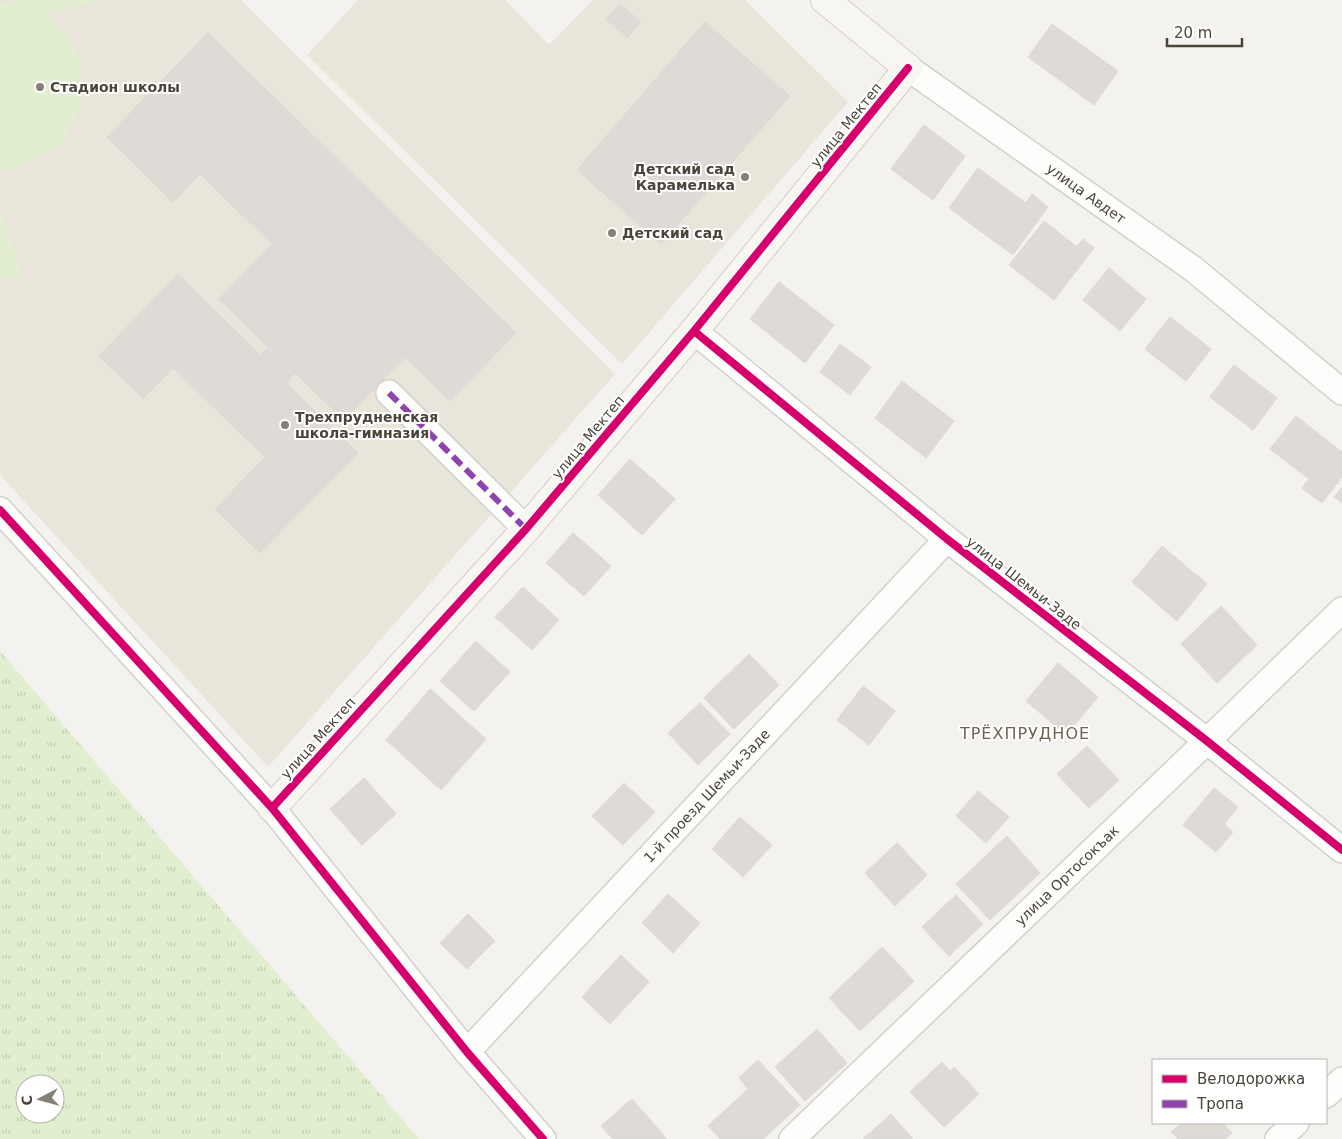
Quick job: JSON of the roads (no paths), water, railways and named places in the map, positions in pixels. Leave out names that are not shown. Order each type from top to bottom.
[{"type":"street","name":"улица Авдет","points":[[825,0],[908,68],[1192,268],[1342,392]]},
{"type":"street","name":"улица Мектеп","points":[[272,808],[526,529],[694,331],[908,68]]},
{"type":"street","name":"улица Шемьи-Заде","points":[[694,331],[947,539],[1207,741],[1342,850]]},
{"type":"street","points":[[389,393],[526,529]]},
{"type":"street","points":[[0,510],[272,808],[467,1052],[543,1139]]},
{"type":"street","name":"1-й проезд Шемьи-Заде","points":[[467,1052],[947,539]]},
{"type":"street","name":"улица Ортосокъак","points":[[792,1139],[1342,610]]},
{"type":"street","points":[[1327,1094],[1342,1080]]},
{"type":"street","points":[[1278,1139],[1295,1124]]},
{"type":"place","name":"Стадион школы","points":[[40,87]]},
{"type":"place","name":"Детский сад Карамелька","points":[[745,177]]},
{"type":"place","name":"Детский сад","points":[[612,233]]},
{"type":"place","name":"Трехпрудненская школа-гимназия","points":[[285,425]]},
{"type":"district","name":"ТРЁХПРУДНОЕ","points":[[1025,733]]}]
